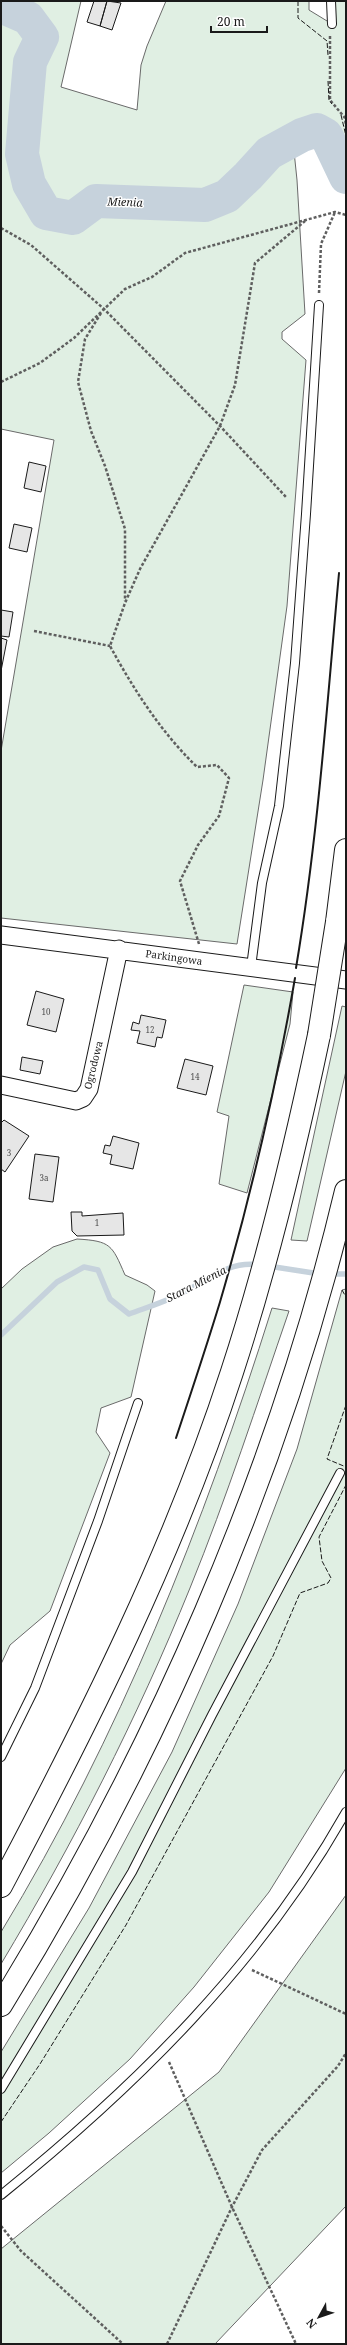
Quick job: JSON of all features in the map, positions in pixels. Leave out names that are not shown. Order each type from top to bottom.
[{"type":"highway","points":[[1,1886],[86,1722],[140,1608],[207,1444],[232,1374],[255,1300],[284,1190],[319,1035],[337,922],[346,850]]},
{"type":"highway","points":[[1,2005],[81,1870],[139,1755],[237,1537],[307,1336],[346,1193]]},
{"type":"street","name":"Parkingowa","points":[[1,935],[119,948],[346,980]]},
{"type":"street","name":"Ogrodowa","points":[[1,1086],[76,1101],[83,1098],[90,1089],[119,948]]},
{"type":"lane","points":[[331,1],[332,24]]},
{"type":"lane","points":[[251,967],[262,883],[279,806],[295,663],[319,305]]},
{"type":"lane","points":[[1,1757],[37,1680],[98,1521],[138,1403]]},
{"type":"lane","points":[[1,2089],[132,1872],[340,1473]]},
{"type":"lane","points":[[1,2195],[61,2147],[164,2050],[204,2008],[287,1904],[346,1812]]},
{"type":"path","points":[[332,24],[329,42],[330,100],[345,118],[346,126]]},
{"type":"path","points":[[1,382],[40,363],[74,338],[124,288],[152,277],[185,253],[335,212],[346,215]]},
{"type":"path","points":[[319,305],[321,244],[335,212]]},
{"type":"path","points":[[204,961],[180,880],[198,845],[219,816],[229,778],[217,765],[197,767],[178,748],[134,690],[110,646],[125,603],[140,569],[220,426],[235,385],[255,263],[305,221]]},
{"type":"path","points":[[1,228],[31,245],[104,309],[220,426],[286,497]]},
{"type":"path","points":[[104,309],[85,339],[78,382],[91,431],[106,466],[125,529],[125,603]]},
{"type":"path","points":[[34,631],[110,646]]},
{"type":"path","points":[[240,1964],[346,2014]]},
{"type":"path","points":[[164,2050],[232,2207],[296,2344]]},
{"type":"path","points":[[166,2344],[232,2207],[262,2150],[338,2066],[346,2053]]},
{"type":"path","points":[[1,2226],[21,2251],[122,2344]]},
{"type":"green space","points":[[1,1],[81,1],[61,87],[137,110],[141,65],[147,46],[166,1],[309,1],[309,10],[332,24],[335,1],[346,1],[346,153],[326,123],[317,115],[306,121],[292,132],[297,180],[305,314],[282,332],[282,339],[306,360],[287,606],[263,780],[237,944],[1,918],[1,751],[54,440],[1,429]]},
{"type":"green space","points":[[244,985],[293,992],[290,1024],[247,1193],[219,1184],[229,1116],[217,1112]]},
{"type":"green space","points":[[342,1006],[346,1007],[346,1071],[307,1241],[291,1240]]},
{"type":"green space","points":[[77,1239],[97,1241],[109,1246],[117,1257],[125,1275],[147,1285],[155,1291],[131,1397],[101,1408],[96,1432],[110,1453],[50,1611],[10,1645],[1,1664],[1,1289],[22,1269],[53,1247]]},
{"type":"green space","points":[[346,1289],[346,1768],[269,1892],[194,1987],[130,2059],[49,2133],[1,2173],[1,2052],[89,1908],[172,1752],[238,1604],[297,1449],[342,1290]]},
{"type":"green space","points":[[272,1308],[289,1311],[204,1554],[170,1637],[103,1780],[28,1919],[1,1964],[1,1932],[44,1858],[84,1783],[121,1706],[155,1628],[218,1469]]},
{"type":"green space","points":[[346,1895],[346,2206],[215,2344],[1,2344],[1,2249],[219,2072]]},
{"type":"building","points":[[94,1],[107,1],[100,26],[87,22]]},
{"type":"building","points":[[107,1],[121,3],[112,30],[100,26]]},
{"type":"building","points":[[29,462],[46,466],[41,492],[24,488]]},
{"type":"building","points":[[14,524],[32,528],[27,552],[9,548]]},
{"type":"building","points":[[1,610],[13,612],[9,637],[1,636]]},
{"type":"building","points":[[1,638],[7,640],[1,671]]},
{"type":"building","points":[[36,991],[64,999],[56,1032],[27,1025]]},
{"type":"building","points":[[141,1015],[166,1020],[162,1038],[157,1037],[155,1047],[137,1043],[140,1031],[131,1030],[133,1022],[139,1024]]},
{"type":"building","points":[[22,1057],[43,1061],[40,1074],[20,1070]]},
{"type":"building","points":[[185,1059],[213,1066],[206,1095],[177,1088]]},
{"type":"building","points":[[4,1120],[29,1136],[5,1172],[1,1169],[1,1123]]},
{"type":"building","points":[[113,1136],[139,1143],[133,1169],[110,1164],[112,1155],[103,1153],[105,1145],[110,1146]]},
{"type":"building","points":[[35,1154],[59,1157],[53,1202],[29,1199]]},
{"type":"building","points":[[71,1212],[82,1212],[82,1216],[123,1213],[124,1235],[77,1236],[72,1231]]},
{"type":"waterway","name":"Mienia","points":[[1,6],[28,18],[42,37],[30,62],[22,154],[29,184],[46,213],[73,218],[96,201],[205,205],[227,196],[269,153],[302,135],[317,130],[326,135],[346,177]]},
{"type":"waterway","name":"Stara Mienia","points":[[1,1335],[57,1282],[84,1267],[98,1270],[110,1299],[129,1314],[172,1298],[226,1269],[247,1264],[259,1265]]},
{"type":"waterway","name":"Stara Mienia","points":[[268,1266],[320,1274]]},
{"type":"waterway","name":"Stara Mienia","points":[[329,1274],[346,1274]]},
{"type":"fence","points":[[298,1],[298,18],[327,41],[328,55]]},
{"type":"fence","points":[[328,81],[329,100],[332,104]]},
{"type":"fence","points":[[341,115],[346,136]]},
{"type":"fence","points":[[342,1290],[346,1297]]},
{"type":"fence","points":[[346,1405],[327,1459],[346,1467]]},
{"type":"fence","points":[[1,2122],[40,2064],[126,1925],[273,1656],[300,1593],[328,1583],[331,1578],[322,1561],[319,1537],[346,1485]]},
{"type":"wall","points":[[296,968],[304,919],[316,820],[339,573]]},
{"type":"wall","points":[[176,1438],[220,1302],[242,1222],[280,1060],[295,978]]}]
